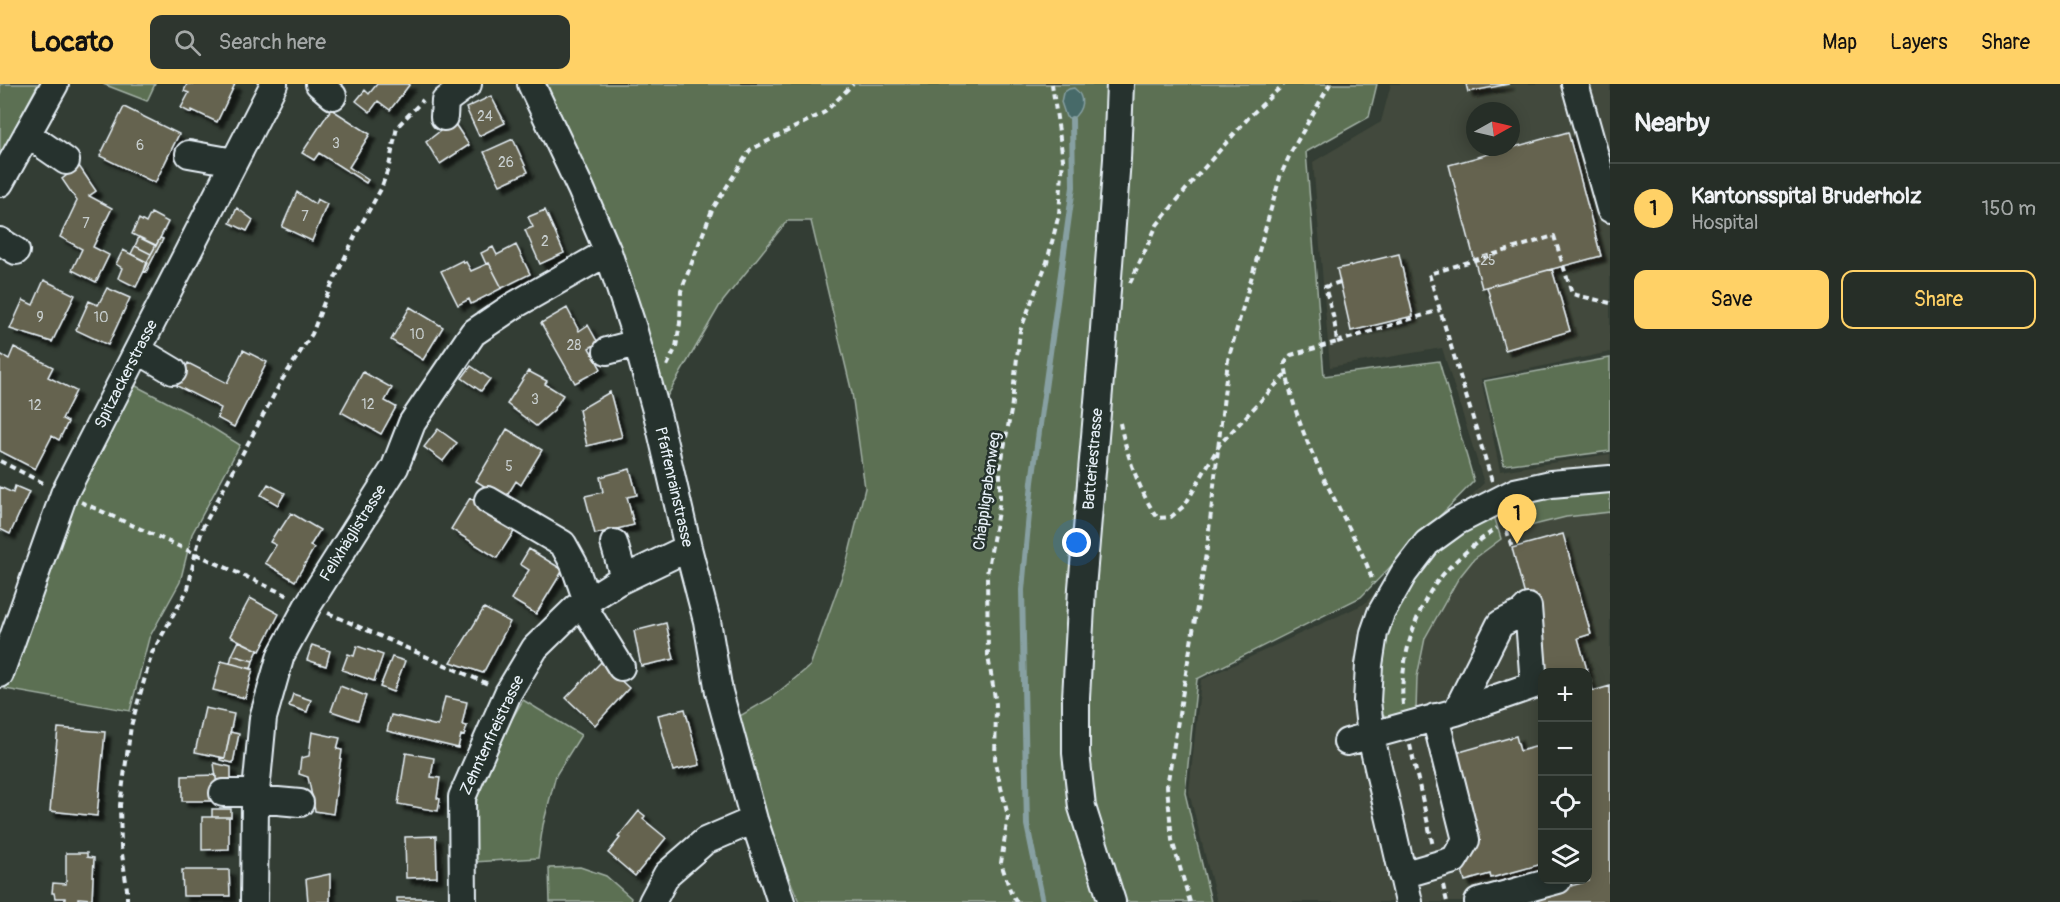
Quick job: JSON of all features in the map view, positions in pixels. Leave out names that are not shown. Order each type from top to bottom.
[{"type":"street","points":[[0,183],[55,84]]},
{"type":"street","name":"Spitzackerstrasse","points":[[0,674],[64,494],[274,84]]},
{"type":"street","points":[[444,117],[445,101],[468,84]]},
{"type":"street","name":"Pfaffenrainstrasse","points":[[531,84],[608,252],[637,343],[707,621],[719,692],[754,820],[781,902]]},
{"type":"street","name":"Batteriestrasse","points":[[1112,902],[1082,807],[1076,742],[1076,698],[1082,588],[1117,159],[1120,84]]},
{"type":"street","points":[[1575,84],[1610,209]]},
{"type":"street","points":[[27,134],[66,161]]},
{"type":"street","points":[[189,154],[234,162]]},
{"type":"street","name":"Felixhäglistrasse","points":[[254,902],[255,796],[263,718],[281,655],[308,605],[395,467],[412,423],[473,333],[513,306],[608,252]]},
{"type":"street","points":[[607,351],[637,343]]},
{"type":"street","points":[[138,350],[173,372]]},
{"type":"street","points":[[1409,902],[1359,739],[1374,633],[1381,613],[1404,573],[1427,543],[1456,522],[1515,492],[1551,484],[1610,479]]},
{"type":"street","points":[[488,500],[563,544],[574,564],[585,602],[621,668]]},
{"type":"street","points":[[614,543],[624,578]]},
{"type":"street","name":"Zehntenfreistrasse","points":[[463,902],[462,797],[508,693],[535,648],[585,602],[624,578],[688,548]]},
{"type":"street","points":[[1359,739],[1445,714],[1466,840],[1454,860],[1402,875]]},
{"type":"street","points":[[223,793],[300,803]]},
{"type":"street","points":[[652,902],[667,874],[705,841],[754,820]]},
{"type":"street","points":[[1478,902],[1541,884]]},
{"type":"path","points":[[647,378],[666,370],[676,347],[680,323],[681,291],[712,210],[750,150],[825,112],[853,84]]},
{"type":"path","name":"Chäppligrabenweg","points":[[1017,902],[1011,893],[1001,862],[1008,816],[995,763],[996,704],[988,656],[987,574],[1000,500],[1000,469],[1011,411],[1020,331],[1047,262],[1059,214],[1063,159],[1052,84]]},
{"type":"path","points":[[1107,293],[1125,295],[1157,225],[1250,116],[1284,84]]},
{"type":"path","points":[[1190,902],[1172,840],[1167,786],[1207,548],[1228,360],[1280,177],[1291,152],[1330,84]]},
{"type":"path","points":[[127,902],[121,848],[120,805],[131,726],[152,653],[188,589],[203,527],[282,380],[312,334],[335,278],[381,189],[389,166],[397,127],[425,98]]},
{"type":"path","points":[[1512,548],[1429,274],[1554,236],[1572,294],[1610,303]]},
{"type":"path","points":[[1337,342],[1334,319],[1324,287],[1340,282]]},
{"type":"path","points":[[1381,613],[1369,567],[1328,488],[1295,414],[1285,363],[1291,355],[1440,310]]},
{"type":"path","points":[[1124,444],[1149,507],[1158,518],[1171,517],[1185,505],[1220,444],[1286,373]]},
{"type":"path","points":[[0,461],[64,494],[195,555],[508,693]]},
{"type":"shaded area","points":[[1391,84],[1610,84],[1610,352],[1481,379],[1500,471],[1610,454],[1610,902],[1217,902],[1189,792],[1201,680],[1364,604],[1484,483],[1442,348],[1330,367],[1313,162],[1381,122]]},
{"type":"green space","points":[[0,84],[38,84],[0,155]]},
{"type":"green space","points":[[103,84],[155,84],[147,101]]},
{"type":"green space","points":[[547,84],[1377,84],[1369,117],[1306,152],[1324,376],[1439,361],[1474,481],[1361,597],[1197,679],[1185,793],[1211,902],[799,902],[774,841],[738,717],[771,698],[810,666],[846,565],[865,488],[852,393],[811,221],[787,221],[720,305],[665,400],[617,246]]},
{"type":"green space","points":[[1610,358],[1610,451],[1504,465],[1484,381]]},
{"type":"green space","points":[[134,385],[190,414],[240,445],[192,534],[180,582],[149,638],[130,711],[5,689],[48,555]]},
{"type":"green space","points":[[1610,487],[1610,512],[1566,517],[1514,530],[1506,500]]},
{"type":"green space","points":[[1490,502],[1501,539],[1474,559],[1458,579],[1425,638],[1417,677],[1416,710],[1391,718],[1387,717],[1379,708],[1383,644],[1390,623],[1419,566]]},
{"type":"green space","points":[[523,700],[581,735],[556,775],[543,825],[538,858],[474,862],[473,820],[483,768]]},
{"type":"green space","points":[[580,867],[606,876],[631,898],[630,902],[550,902],[549,868]]},
{"type":"water","points":[[1074,88],[1082,99],[1082,104],[1079,112],[1072,119],[1066,117],[1061,102],[1063,93]]},
{"type":"building","points":[[187,84],[235,84],[217,122],[192,110],[191,113],[181,108],[189,93],[184,91]]},
{"type":"building","points":[[377,84],[410,84],[390,110],[378,101],[370,112],[356,101],[365,90],[369,94]]},
{"type":"building","points":[[1466,84],[1509,84],[1468,92]]},
{"type":"building","points":[[491,96],[505,123],[479,136],[466,108]]},
{"type":"building","points":[[124,107],[179,134],[155,183],[100,156]]},
{"type":"building","points":[[331,109],[370,134],[349,167],[368,180],[366,183],[319,153],[314,160],[302,153]]},
{"type":"building","points":[[453,121],[469,145],[440,164],[426,142]]},
{"type":"building","points":[[1568,132],[1601,256],[1482,288],[1449,165],[1481,156],[1520,156],[1520,145]]},
{"type":"building","points":[[513,139],[528,172],[500,185],[484,152]]},
{"type":"building","points":[[79,166],[96,191],[89,196],[112,208],[93,247],[109,255],[96,282],[72,270],[82,249],[60,237],[77,201],[62,179]]},
{"type":"building","points":[[297,192],[315,204],[317,199],[327,204],[312,241],[282,227]]},
{"type":"building","points":[[237,208],[253,220],[247,231],[230,223]]},
{"type":"building","points":[[545,210],[564,253],[540,264],[525,230],[533,227],[528,217]]},
{"type":"building","points":[[151,213],[168,222],[156,246],[132,234],[139,219],[146,223]]},
{"type":"building","points":[[139,237],[156,245],[151,254],[135,246]]},
{"type":"building","points":[[160,238],[163,239],[146,272],[144,271],[147,262]]},
{"type":"building","points":[[516,245],[530,274],[502,288],[481,253],[493,247],[497,255]]},
{"type":"building","points":[[135,246],[151,254],[147,262],[131,254]]},
{"type":"building","points":[[123,250],[148,263],[136,287],[118,278],[122,268],[116,264]]},
{"type":"building","points":[[1399,254],[1413,316],[1351,331],[1337,269]]},
{"type":"building","points":[[463,260],[471,271],[489,263],[502,288],[471,304],[469,299],[458,305],[441,271]]},
{"type":"building","points":[[1552,269],[1570,331],[1505,350],[1487,287]]},
{"type":"building","points":[[44,280],[75,295],[52,342],[10,329],[23,300],[33,305]]},
{"type":"building","points":[[107,288],[130,298],[108,345],[76,330],[89,301],[98,305]]},
{"type":"building","points":[[410,307],[443,327],[423,360],[391,340]]},
{"type":"building","points":[[567,308],[579,331],[588,325],[598,343],[589,348],[601,369],[575,383],[541,323]]},
{"type":"building","points":[[14,347],[53,367],[48,377],[76,391],[62,419],[68,422],[59,440],[52,436],[35,469],[0,451],[0,354],[9,359]]},
{"type":"building","points":[[243,350],[267,362],[234,427],[217,418],[221,408],[177,386],[188,363],[227,383]]},
{"type":"building","points":[[471,366],[490,379],[481,391],[462,378]]},
{"type":"building","points":[[528,371],[547,381],[545,384],[563,395],[554,410],[536,426],[507,404]]},
{"type":"building","points":[[363,372],[392,388],[385,401],[396,407],[381,434],[341,412]]},
{"type":"building","points":[[610,392],[622,437],[587,446],[579,410]]},
{"type":"building","points":[[438,429],[457,443],[443,461],[424,447]]},
{"type":"building","points":[[507,429],[542,450],[521,485],[516,481],[505,499],[476,481]]},
{"type":"building","points":[[630,469],[637,495],[627,497],[634,525],[595,534],[585,496],[603,492],[600,477]]},
{"type":"building","points":[[268,484],[285,493],[278,505],[261,495]]},
{"type":"building","points":[[15,486],[29,492],[10,534],[0,529],[0,487],[13,493]]},
{"type":"building","points":[[470,498],[517,527],[497,558],[451,529]]},
{"type":"building","points":[[291,513],[320,530],[310,546],[314,548],[295,581],[265,563],[276,545],[270,542]]},
{"type":"building","points":[[1563,534],[1591,634],[1578,638],[1587,668],[1538,668],[1537,697],[1528,607],[1512,548]]},
{"type":"building","points":[[529,549],[563,570],[536,614],[511,599],[529,570],[520,564]]},
{"type":"building","points":[[250,598],[279,614],[260,651],[230,636]]},
{"type":"building","points":[[484,608],[510,622],[483,673],[451,662]]},
{"type":"building","points":[[666,623],[674,659],[641,666],[634,631]]},
{"type":"building","points":[[239,641],[258,650],[253,661],[232,655]]},
{"type":"building","points":[[312,645],[330,651],[326,666],[307,660]]},
{"type":"building","points":[[357,646],[383,655],[374,681],[342,670],[348,654],[354,656]]},
{"type":"building","points":[[232,655],[253,661],[251,669],[230,663]]},
{"type":"building","points":[[392,657],[405,661],[393,692],[380,687]]},
{"type":"building","points":[[221,661],[253,669],[245,698],[213,690]]},
{"type":"building","points":[[601,662],[629,688],[595,725],[566,698]]},
{"type":"building","points":[[340,686],[366,696],[358,720],[331,711]]},
{"type":"building","points":[[1610,686],[1610,902],[1513,902],[1578,884],[1592,884],[1592,687],[1593,691]]},
{"type":"building","points":[[293,694],[311,700],[307,712],[289,706]]},
{"type":"building","points":[[445,697],[467,702],[462,725],[467,726],[464,736],[461,735],[458,748],[387,731],[391,715],[438,726]]},
{"type":"building","points":[[205,708],[234,714],[225,758],[195,752]]},
{"type":"building","points":[[685,709],[700,765],[673,771],[658,715]]},
{"type":"building","points":[[58,728],[105,732],[97,816],[50,811]]},
{"type":"building","points":[[230,732],[239,734],[233,763],[220,760],[220,757],[225,758]]},
{"type":"building","points":[[312,732],[340,738],[337,749],[342,750],[333,814],[315,811],[308,777],[299,774],[301,758],[309,756]]},
{"type":"building","points":[[1516,736],[1520,751],[1538,746],[1538,865],[1491,878],[1490,874],[1465,881],[1432,764],[1457,757],[1456,753]]},
{"type":"building","points":[[406,753],[434,758],[431,777],[440,778],[438,811],[398,804]]},
{"type":"building","points":[[214,763],[231,767],[231,786],[217,786]]},
{"type":"building","points":[[216,775],[217,801],[182,801],[182,776]]},
{"type":"building","points":[[212,809],[231,809],[231,817],[212,817]]},
{"type":"building","points":[[639,811],[645,816],[643,819],[666,838],[635,876],[608,853]]},
{"type":"building","points":[[202,817],[229,817],[229,849],[202,850]]},
{"type":"building","points":[[436,836],[437,877],[406,878],[405,837]]},
{"type":"building","points":[[66,853],[87,853],[87,857],[94,858],[92,899],[78,898],[78,902],[65,902],[65,898],[55,898],[52,893],[53,883],[66,884]]},
{"type":"building","points":[[182,870],[229,870],[230,896],[183,896]]},
{"type":"building","points":[[330,874],[330,902],[308,902],[306,879]]},
{"type":"building","points":[[397,898],[435,898],[435,902],[397,902]]},
{"type":"waterway","points":[[1043,902],[1027,825],[1022,590],[1032,482],[1073,187],[1072,119]]},
{"type":"place","name":"Kantonsspital Bruderholz","points":[[1517,544]]}]
